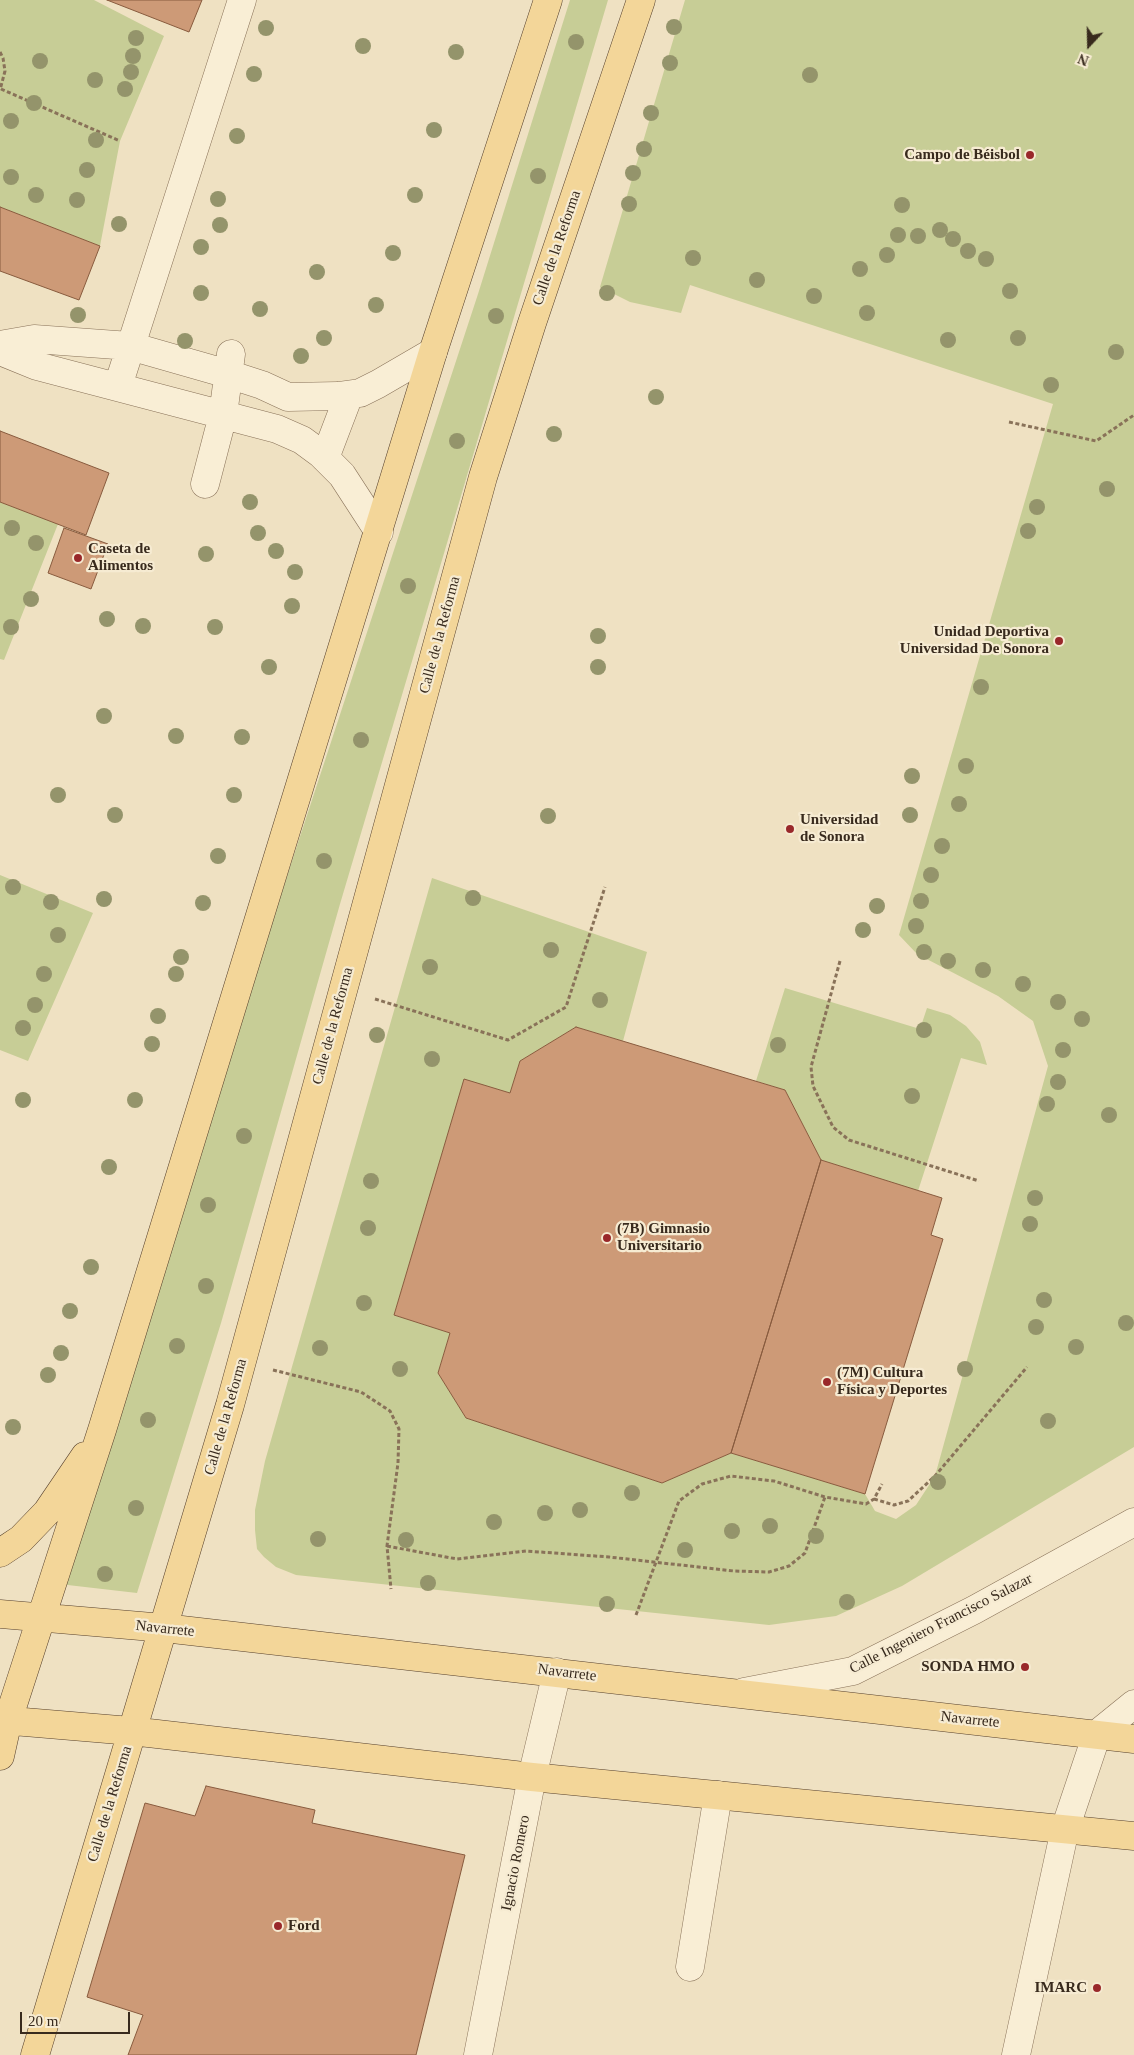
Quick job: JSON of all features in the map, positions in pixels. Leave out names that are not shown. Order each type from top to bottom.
[{"type":"main road","points":[[0,1756],[4,1720],[42,1617],[102,1430],[433,352],[548,0]]},
{"type":"main road","name":"Calle de la Reforma","points":[[35,2055],[242,1363],[482,477],[641,0]]},
{"type":"main road","points":[[0,1553],[20,1539],[47,1512],[102,1430]]},
{"type":"main road","name":"Navarrete","points":[[0,1614],[164,1628],[1134,1739]]},
{"type":"main road","points":[[4,1720],[131,1730],[532,1777],[1134,1836]]},
{"type":"street","points":[[118,386],[242,0]]},
{"type":"street","points":[[0,345],[34,339],[130,346],[229,364],[262,385],[288,397],[360,393],[433,352]]},
{"type":"street","points":[[0,350],[36,366],[277,429],[302,440],[325,458],[342,475],[379,532]]},
{"type":"street","points":[[205,484],[223,415],[229,364]]},
{"type":"street","points":[[325,458],[349,394]]},
{"type":"street","name":"Calle Ingeniero Francisco Salazar","points":[[736,1694],[853,1671],[974,1610],[1134,1522]]},
{"type":"street","name":"Ignacio Romero","points":[[478,2055],[532,1777],[557,1672]]},
{"type":"street","points":[[1016,2055],[1065,1829],[1097,1734],[1134,1704]]},
{"type":"street","points":[[690,1967],[718,1795]]},
{"type":"path","points":[[0,52],[5,72],[0,90],[120,142]]},
{"type":"path","points":[[1009,422],[1096,441],[1134,414]]},
{"type":"path","points":[[343,990],[508,1040],[566,1007],[605,887]]},
{"type":"path","points":[[840,961],[811,1067],[813,1086],[833,1127],[849,1140],[979,1181]]},
{"type":"path","points":[[242,1363],[290,1373],[361,1392],[390,1412],[399,1429],[398,1462],[387,1546],[391,1589]]},
{"type":"path","points":[[874,1499],[894,1506],[908,1501],[935,1476],[1027,1367]]},
{"type":"path","points":[[636,1615],[679,1501],[702,1484],[732,1476],[774,1481],[825,1497],[866,1504],[874,1499],[882,1484]]},
{"type":"path","points":[[387,1546],[457,1559],[526,1551],[734,1571],[769,1572],[788,1566],[805,1553],[825,1497]]},
{"type":"green space","points":[[0,0],[94,0],[164,36],[120,141],[100,246],[0,207]]},
{"type":"green space","points":[[570,0],[608,0],[340,904],[221,1323],[137,1593],[59,1584],[228,1056],[478,294]]},
{"type":"green space","name":"Unidad Deportiva Universidad De Sonora","points":[[685,0],[1134,0],[1134,1447],[902,1586],[836,1616],[769,1625],[296,1575],[276,1567],[264,1557],[257,1549],[255,1530],[255,1510],[265,1461],[432,878],[647,952],[623,1041],[576,1027],[520,1061],[510,1093],[464,1080],[394,1315],[450,1333],[438,1373],[466,1418],[662,1483],[731,1453],[865,1494],[875,1511],[896,1519],[916,1505],[935,1476],[1048,1066],[1033,1021],[998,996],[917,954],[899,935],[1053,404],[690,285],[681,313],[630,302],[600,287]]},
{"type":"green space","points":[[0,502],[58,524],[4,660],[0,659]]},
{"type":"green space","points":[[0,875],[93,913],[28,1061],[0,1050]]},
{"type":"green space","points":[[785,988],[920,1029],[927,1008],[950,1015],[966,1026],[980,1042],[987,1065],[961,1058],[918,1191],[821,1160],[785,1090],[756,1081]]},
{"type":"building","points":[[107,0],[202,0],[189,32]]},
{"type":"building","points":[[0,207],[100,246],[79,300],[0,271]]},
{"type":"building","points":[[0,431],[109,473],[86,535],[0,502]]},
{"type":"building","name":"Caseta de Alimentos","points":[[64,528],[108,544],[91,589],[48,573]]},
{"type":"building","name":"(7B) Gimnasio Universitario","points":[[576,1027],[785,1090],[821,1160],[731,1453],[662,1483],[466,1418],[438,1373],[450,1333],[394,1315],[464,1079],[510,1093],[520,1061]]},
{"type":"building","name":"(7M) Cultura Física y Deportes","points":[[821,1160],[942,1198],[931,1235],[943,1239],[865,1494],[731,1453]]},
{"type":"building","name":"Ford","points":[[206,1786],[315,1810],[312,1823],[465,1855],[416,2055],[128,2055],[143,2015],[87,1997],[145,1803],[195,1816]]},
{"type":"place","name":"Campo de Béisbol","points":[[1030,155]]},
{"type":"place","name":"Caseta de Alimentos","points":[[78,558]]},
{"type":"place","name":"Unidad Deportiva Universidad De Sonora","points":[[1059,641]]},
{"type":"place","name":"Universidad de Sonora","points":[[790,829]]},
{"type":"place","name":"(7B) Gimnasio Universitario","points":[[607,1238]]},
{"type":"place","name":"(7M) Cultura Física y Deportes","points":[[827,1382]]},
{"type":"place","name":"SONDA HMO","points":[[1025,1667]]},
{"type":"place","name":"Ford","points":[[278,1926]]},
{"type":"place","name":"IMARC","points":[[1097,1988]]}]
